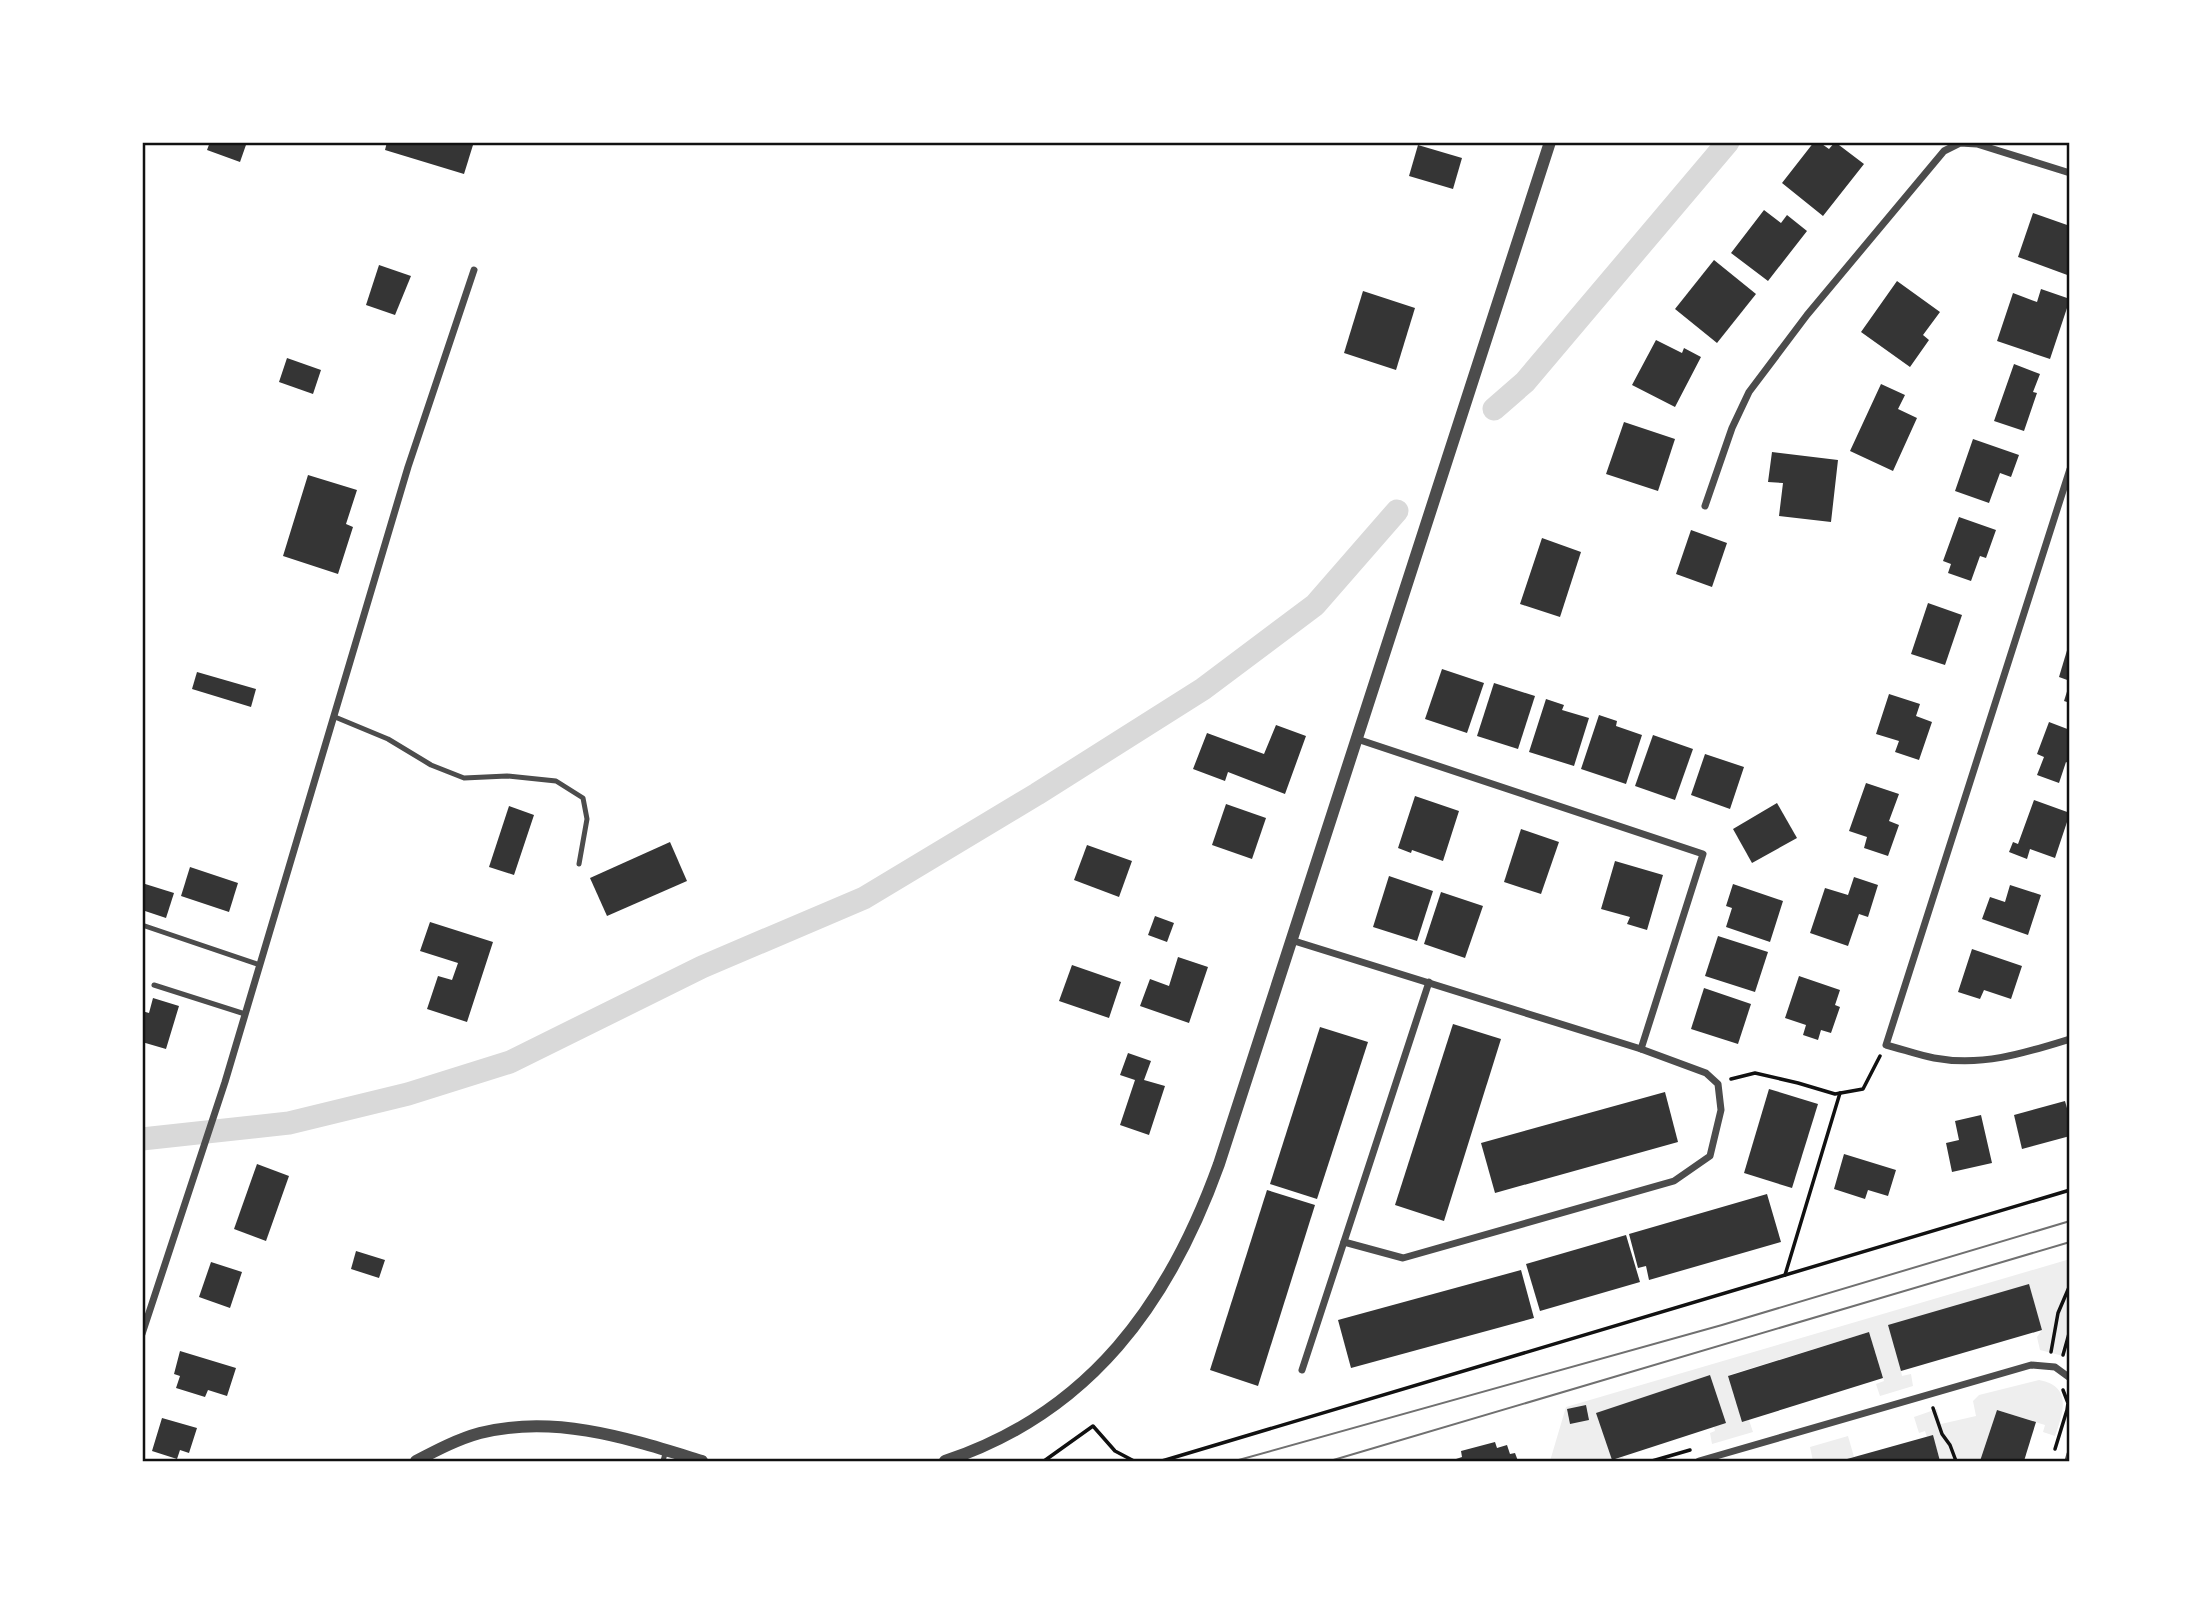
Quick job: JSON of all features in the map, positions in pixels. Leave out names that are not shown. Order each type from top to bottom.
[{"type":"street","points":[[945,1461],[1010,1434],[1058,1403],[1121,1343],[1164,1285],[1194,1229],[1211,1186],[1550,142]]},
{"type":"street","points":[[1705,506],[1732,428],[1749,392],[1807,315],[1944,151],[1960,143],[1977,144],[2070,173]]},
{"type":"street","points":[[142,1334],[246,1014],[408,467],[474,270]]},
{"type":"street","points":[[2070,470],[1886,1045],[1934,1058],[1986,1061],[2070,1039]]},
{"type":"street","points":[[2061,497],[2070,500]]},
{"type":"street","points":[[1357,739],[1703,854],[1640,1049]]},
{"type":"street","points":[[1291,940],[1640,1049],[1706,1073],[1718,1084],[1721,1110],[1710,1156],[1674,1181],[1403,1258],[1344,1242]]},
{"type":"street","points":[[1303,1370],[1429,982]]},
{"type":"street","points":[[1699,1461],[2031,1365],[2055,1367],[2070,1378]]},
{"type":"street","points":[[416,1461],[459,1440],[514,1427],[580,1429],[610,1434],[664,1456],[702,1461]]},
{"type":"street","points":[[2068,1461],[2070,1454]]},
{"type":"lane","points":[[335,717],[388,739],[431,765],[464,778],[507,776],[556,781],[583,798],[587,819],[579,864]]},
{"type":"lane","points":[[142,925],[260,965]]},
{"type":"lane","points":[[154,985],[246,1014]]},
{"type":"path","points":[[1718,1084],[1755,1073],[1835,1094],[1863,1089],[1886,1045]]},
{"type":"path","points":[[1785,1275],[1840,1093]]},
{"type":"path","points":[[1162,1461],[2070,1190]]},
{"type":"path","points":[[2070,1285],[2059,1312],[2050,1352],[2063,1356],[2070,1330]]},
{"type":"path","points":[[2053,1453],[2067,1410],[2065,1394],[2061,1387]]},
{"type":"path","points":[[1932,1405],[1942,1434],[1950,1444],[1956,1461]]},
{"type":"path","points":[[1044,1461],[1093,1426],[1115,1451],[1134,1461]]},
{"type":"shaded area","points":[[2070,1259],[2070,1327],[2061,1352],[2063,1356],[2040,1350],[2037,1337],[2042,1330],[2029,1285],[1901,1371],[1902,1376],[1911,1374],[1913,1386],[1880,1396],[1876,1384],[1884,1381],[1869,1332],[1729,1375],[1742,1421],[1749,1420],[1753,1432],[1712,1444],[1710,1433],[1715,1431],[1714,1427],[1725,1422],[1710,1375],[1597,1413],[1612,1460],[1623,1457],[1624,1461],[1550,1461],[1566,1407]]},
{"type":"shaded area","points":[[2039,1380],[2050,1383],[2061,1394],[2061,1418],[2055,1436],[2043,1432],[2045,1425],[1997,1410],[1980,1461],[1940,1461],[1933,1436],[1927,1437],[1925,1431],[1919,1433],[1914,1417],[1937,1409],[1941,1424],[1976,1416],[1973,1401],[1979,1395]]},
{"type":"shaded area","points":[[1848,1436],[1854,1457],[1847,1461],[1813,1461],[1810,1447]]},
{"type":"building","points":[[210,142],[247,142],[240,162],[207,150]]},
{"type":"building","points":[[387,142],[464,142],[473,145],[464,174],[385,150]]},
{"type":"building","points":[[1814,142],[1819,142],[1829,149],[1835,142],[1864,164],[1823,216],[1782,183]]},
{"type":"building","points":[[1418,145],[1462,158],[1453,189],[1409,176]]},
{"type":"building","points":[[1764,210],[1781,223],[1787,215],[1807,231],[1768,281],[1731,253]]},
{"type":"building","points":[[2033,213],[2070,226],[2070,276],[2018,257]]},
{"type":"building","points":[[1714,260],[1756,294],[1717,343],[1675,309]]},
{"type":"building","points":[[379,265],[411,276],[395,315],[366,305]]},
{"type":"building","points":[[1897,281],[1940,312],[1923,335],[1929,340],[1910,367],[1861,332]]},
{"type":"building","points":[[2041,289],[2070,299],[2050,359],[1997,341],[2013,293],[2037,302]]},
{"type":"building","points":[[1363,291],[1415,308],[1396,370],[1344,353]]},
{"type":"building","points":[[1656,340],[1682,353],[1684,348],[1701,357],[1675,407],[1632,385]]},
{"type":"building","points":[[287,358],[321,370],[313,394],[279,382]]},
{"type":"building","points":[[2014,364],[2040,374],[2033,392],[2037,393],[2024,431],[1994,421]]},
{"type":"building","points":[[1881,384],[1905,395],[1898,409],[1917,418],[1893,471],[1850,451]]},
{"type":"building","points":[[1624,422],[1675,439],[1658,491],[1606,474]]},
{"type":"building","points":[[1973,439],[2019,455],[2011,477],[2000,473],[1989,503],[1955,491]]},
{"type":"building","points":[[1772,452],[1838,460],[1831,522],[1779,516],[1783,483],[1768,482]]},
{"type":"building","points":[[308,475],[357,490],[346,524],[353,527],[338,574],[283,556]]},
{"type":"building","points":[[1959,517],[1996,530],[1986,558],[1980,556],[1971,581],[1948,573],[1951,564],[1943,561]]},
{"type":"building","points":[[1691,530],[1727,543],[1712,587],[1676,574]]},
{"type":"building","points":[[1542,538],[1581,552],[1560,617],[1520,604]]},
{"type":"building","points":[[1928,603],[1962,615],[1945,665],[1911,654]]},
{"type":"building","points":[[2068,647],[2070,648],[2070,681],[2059,677]]},
{"type":"building","points":[[1442,669],[1484,683],[1467,733],[1425,719]]},
{"type":"building","points":[[197,672],[256,689],[251,707],[192,689]]},
{"type":"building","points":[[2070,682],[2070,703],[2064,701]]},
{"type":"building","points":[[1494,683],[1535,696],[1518,749],[1477,736]]},
{"type":"building","points":[[1889,694],[1920,704],[1916,716],[1932,722],[1919,760],[1895,752],[1899,741],[1876,734]]},
{"type":"building","points":[[1546,699],[1564,705],[1562,710],[1589,718],[1574,766],[1529,752]]},
{"type":"building","points":[[1599,715],[1617,721],[1616,726],[1642,735],[1626,784],[1581,769]]},
{"type":"building","points":[[2049,722],[2070,730],[2070,764],[2066,762],[2059,783],[2037,775],[2044,757],[2037,754]]},
{"type":"building","points":[[1276,725],[1306,736],[1285,794],[1228,772],[1225,781],[1193,769],[1207,733],[1264,754]]},
{"type":"building","points":[[1653,735],[1693,749],[1675,800],[1635,786]]},
{"type":"building","points":[[1705,754],[1744,767],[1730,809],[1691,795]]},
{"type":"building","points":[[1866,783],[1899,794],[1889,821],[1899,825],[1888,856],[1864,848],[1867,837],[1849,831]]},
{"type":"building","points":[[1415,796],[1459,811],[1443,861],[1398,848]]},
{"type":"building","points":[[2034,800],[2070,813],[2055,858],[2030,849],[2027,859],[2009,852],[2013,842],[2018,844]]},
{"type":"building","points":[[1777,803],[1797,838],[1752,863],[1733,829]]},
{"type":"building","points":[[1226,804],[1266,818],[1252,859],[1212,845]]},
{"type":"building","points":[[509,806],[534,815],[514,875],[489,867]]},
{"type":"building","points":[[1521,829],[1559,842],[1541,894],[1504,882]]},
{"type":"building","points":[[670,842],[687,881],[607,916],[590,878]]},
{"type":"building","points":[[1087,845],[1132,861],[1119,897],[1074,880]]},
{"type":"building","points":[[1615,861],[1663,875],[1647,930],[1627,924],[1630,917],[1601,909]]},
{"type":"building","points":[[190,867],[238,883],[229,912],[181,896]]},
{"type":"building","points":[[1389,876],[1433,891],[1417,941],[1373,927]]},
{"type":"building","points":[[1854,877],[1878,885],[1868,917],[1859,914],[1848,946],[1810,933],[1825,888],[1848,895]]},
{"type":"building","points":[[142,883],[174,893],[166,918],[142,910]]},
{"type":"building","points":[[1733,884],[1783,901],[1770,942],[1726,927],[1732,908],[1726,906]]},
{"type":"building","points":[[2010,885],[2041,895],[2028,935],[1982,919],[1990,897],[2005,902]]},
{"type":"building","points":[[1441,892],[1483,906],[1465,958],[1424,944]]},
{"type":"building","points":[[1155,916],[1174,923],[1167,942],[1148,935]]},
{"type":"building","points":[[430,922],[493,942],[467,1022],[427,1009],[438,976],[452,980],[458,963],[420,951]]},
{"type":"building","points":[[1718,936],[1768,952],[1755,992],[1705,976]]},
{"type":"building","points":[[1972,949],[2022,966],[2011,999],[1984,990],[1980,999],[1958,992]]},
{"type":"building","points":[[1178,957],[1208,967],[1189,1023],[1140,1006],[1150,979],[1169,986]]},
{"type":"building","points":[[1072,965],[1121,982],[1109,1018],[1059,1001]]},
{"type":"building","points":[[1799,976],[1840,990],[1835,1005],[1840,1007],[1831,1033],[1821,1030],[1818,1040],[1803,1035],[1806,1025],[1785,1018]]},
{"type":"building","points":[[1704,988],[1751,1004],[1738,1044],[1691,1029]]},
{"type":"building","points":[[153,998],[179,1006],[166,1049],[142,1042],[142,1011],[149,1013]]},
{"type":"building","points":[[1453,1024],[1501,1039],[1444,1221],[1395,1205]]},
{"type":"building","points":[[1320,1027],[1368,1042],[1317,1199],[1270,1184]]},
{"type":"building","points":[[1128,1053],[1151,1061],[1144,1080],[1165,1086],[1149,1135],[1120,1125],[1135,1080],[1120,1075]]},
{"type":"building","points":[[1769,1089],[1818,1104],[1792,1188],[1744,1173]]},
{"type":"building","points":[[1665,1092],[1678,1142],[1495,1193],[1481,1143]]},
{"type":"building","points":[[2065,1101],[2070,1119],[2070,1136],[2022,1149],[2014,1115]]},
{"type":"building","points":[[1981,1115],[1992,1163],[1952,1172],[1946,1143],[1959,1140],[1955,1121]]},
{"type":"building","points":[[1844,1154],[1896,1170],[1888,1196],[1868,1190],[1865,1199],[1834,1189]]},
{"type":"building","points":[[257,1164],[289,1176],[266,1241],[234,1229]]},
{"type":"building","points":[[1267,1190],[1315,1205],[1258,1386],[1210,1370]]},
{"type":"building","points":[[1767,1194],[1781,1242],[1649,1280],[1646,1266],[1638,1268],[1629,1234]]},
{"type":"building","points":[[1626,1235],[1640,1282],[1540,1311],[1526,1264]]},
{"type":"building","points":[[356,1251],[385,1260],[379,1278],[351,1269]]},
{"type":"building","points":[[211,1262],[242,1272],[230,1308],[199,1297]]},
{"type":"building","points":[[1521,1270],[1534,1318],[1351,1368],[1338,1320]]},
{"type":"building","points":[[2029,1284],[2042,1330],[1901,1371],[1888,1325]]},
{"type":"building","points":[[1869,1332],[1883,1378],[1742,1422],[1728,1376]]},
{"type":"building","points":[[180,1351],[236,1368],[227,1396],[208,1390],[205,1397],[176,1388],[180,1376],[174,1374]]},
{"type":"building","points":[[1710,1375],[1726,1423],[1612,1460],[1596,1413]]},
{"type":"building","points":[[1586,1405],[1589,1420],[1570,1424],[1567,1409]]},
{"type":"building","points":[[1997,1410],[2036,1422],[2024,1461],[1980,1461]]},
{"type":"building","points":[[162,1418],[197,1428],[189,1453],[180,1450],[177,1459],[152,1451]]},
{"type":"building","points":[[1933,1435],[1940,1461],[1847,1461],[1847,1459]]},
{"type":"building","points":[[1495,1442],[1497,1448],[1507,1445],[1510,1454],[1515,1453],[1518,1461],[1450,1461],[1462,1457],[1461,1451]]},
{"type":"waterway","points":[[1494,409],[1525,382],[1728,142]]},
{"type":"waterway","points":[[142,1139],[289,1123],[408,1094],[510,1062],[702,967],[864,898],[1037,794],[1203,689],[1315,605],[1397,511]]},
{"type":"tram line","points":[[1235,1461],[1722,1325],[2070,1221]]},
{"type":"tram line","points":[[1330,1461],[2070,1242]]}]
